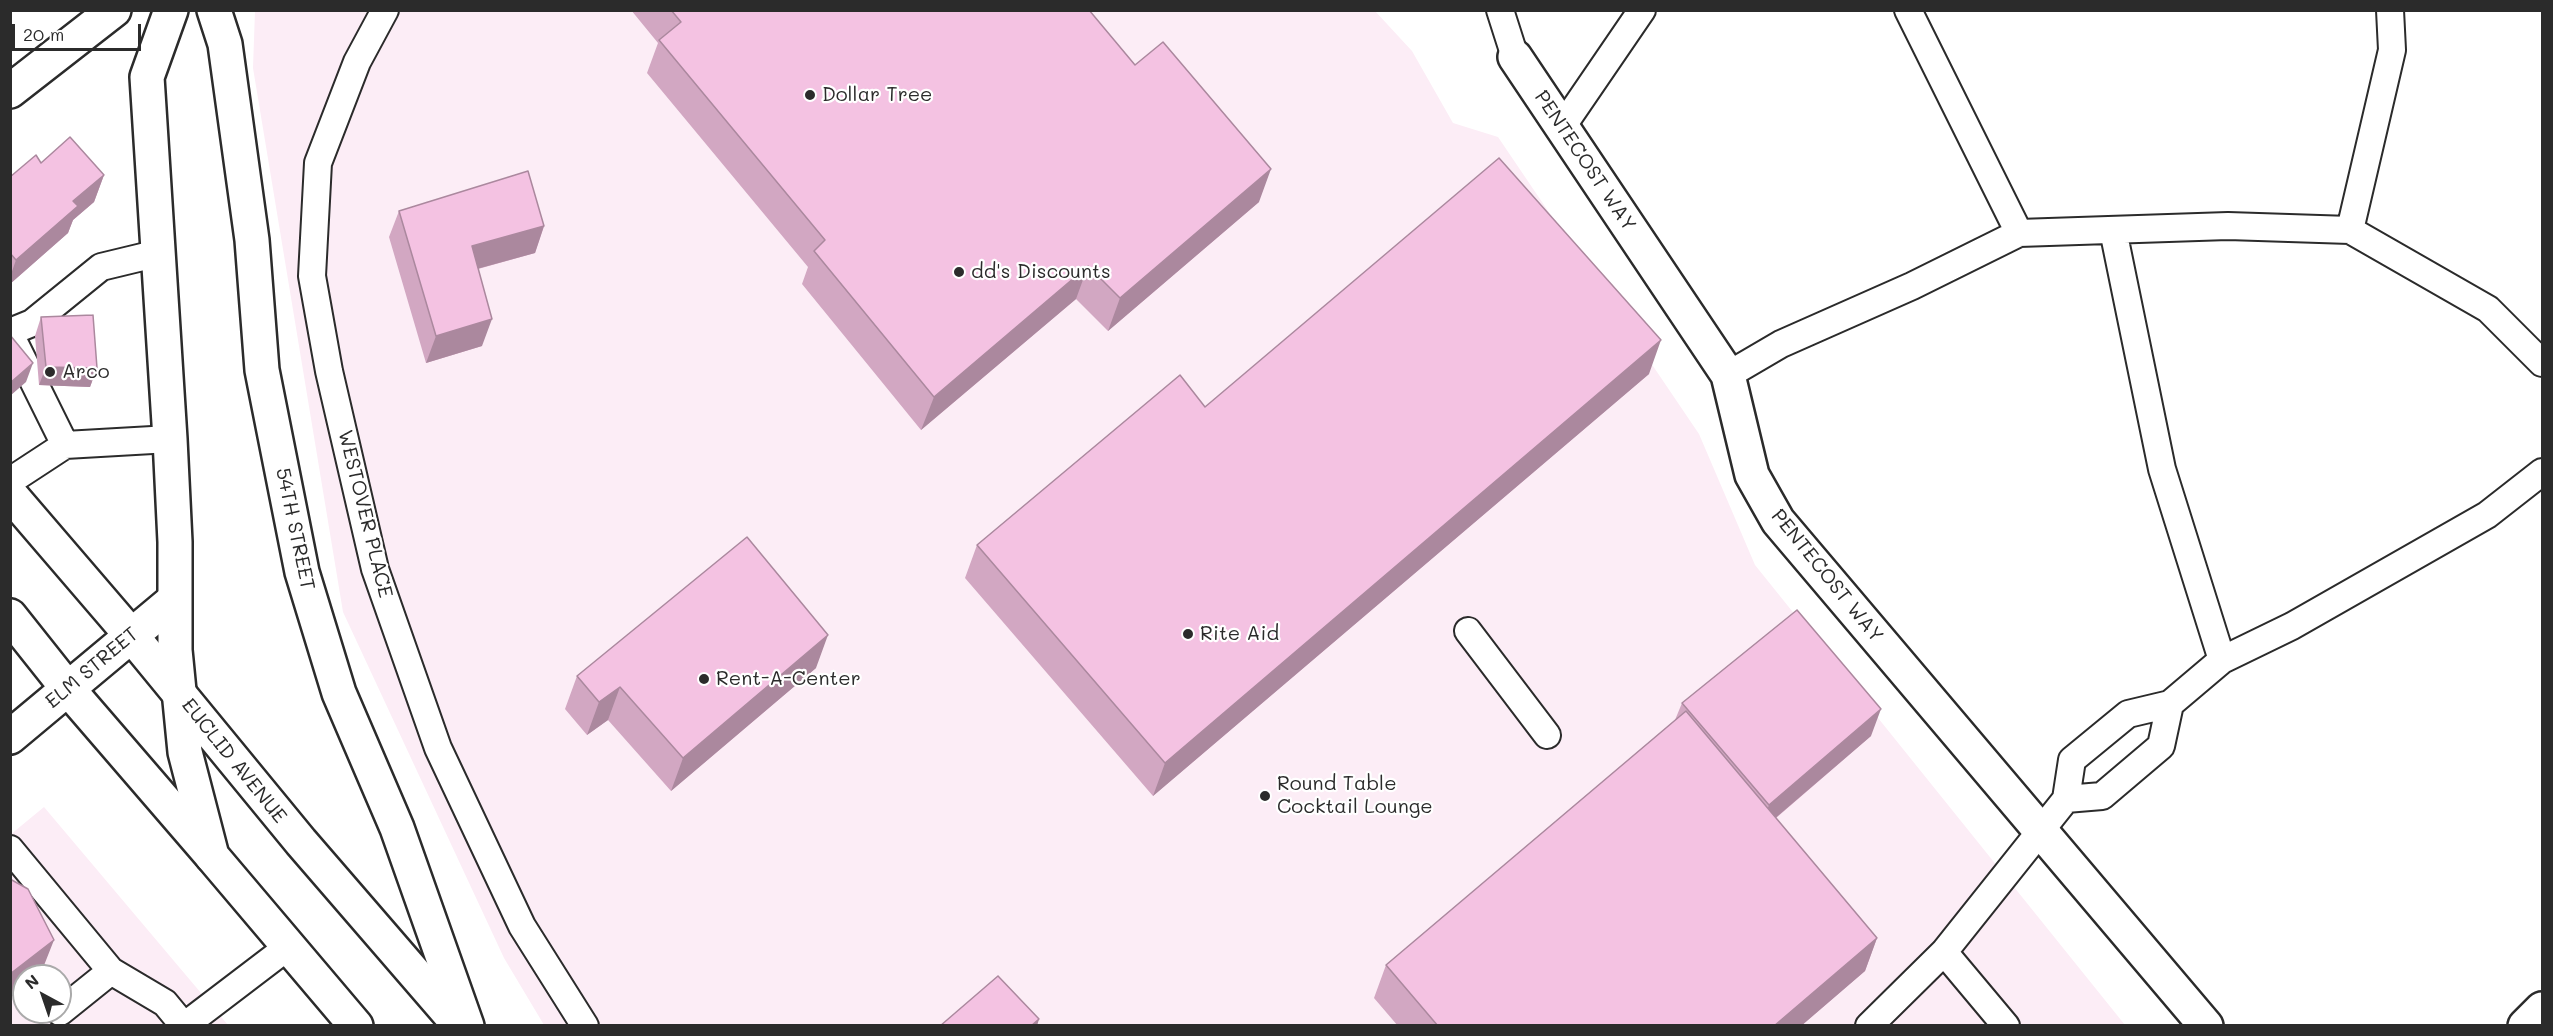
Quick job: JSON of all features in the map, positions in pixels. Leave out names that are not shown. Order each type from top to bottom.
[{"type":"main road","points":[[10,91],[114,10]]},
{"type":"main road","points":[[171,10],[147,78],[170,439],[178,693],[185,752],[212,856]]},
{"type":"main road","name":"54TH STREET","points":[[214,10],[225,44],[252,240],[262,370],[302,572],[339,693],[397,828],[467,1026]]},
{"type":"main road","name":"PENTECOST WAY","points":[[1515,57],[1728,375],[1752,475],[1778,521],[2206,1026]]},
{"type":"main road","name":"EUCLID AVENUE","points":[[10,494],[131,635],[301,842],[460,1026]]},
{"type":"main road","name":"ELM STREET","points":[[10,737],[174,600]]},
{"type":"main road","points":[[10,616],[68,689],[356,1026]]},
{"type":"main road","points":[[2525,1026],[2542,1009]]},
{"type":"lane","name":"WESTOVER PLACE","points":[[385,10],[357,62],[318,163],[312,276],[329,371],[375,569],[438,748],[522,926],[585,1026]]},
{"type":"lane","name":"PENTECOST WAY","points":[[1500,10],[1515,57]]},
{"type":"lane","points":[[1562,127],[1642,10]]},
{"type":"lane","points":[[1908,10],[2019,233]]},
{"type":"lane","points":[[2350,230],[2392,50],[2390,10]]},
{"type":"lane","points":[[1728,375],[1780,344],[1912,286],[2019,233],[2228,226],[2350,230],[2488,309],[2542,363]]},
{"type":"lane","points":[[2113,230],[2162,469],[2222,660]]},
{"type":"lane","points":[[65,446],[10,333],[32,323],[101,267],[159,253]]},
{"type":"lane","points":[[10,481],[65,446],[170,439]]},
{"type":"lane","points":[[1869,1026],[1944,952],[2039,829],[2066,799],[2072,760],[2128,714],[2170,704],[2222,660],[2292,626],[2487,515],[2542,472]]},
{"type":"lane","points":[[1468,631],[1547,735]]},
{"type":"lane","points":[[2066,799],[2102,796],[2161,746],[2170,704]]},
{"type":"lane","points":[[10,849],[111,971],[165,1003],[184,1025],[289,946]]},
{"type":"lane","points":[[1944,952],[2006,1026]]},
{"type":"lane","points":[[72,1002],[111,971]]},
{"type":"shaded area","points":[[255,11],[1375,11],[1412,51],[1453,123],[1498,137],[1699,434],[1755,565],[2125,1025],[544,1025],[504,958],[343,612],[253,68]]},
{"type":"shaded area","points":[[44,807],[228,1025],[11,1025],[10,835]]},
{"type":"building","points":[[671,10],[1089,10],[1135,65],[1163,42],[1271,169],[1120,298],[1088,266],[934,397],[814,251],[825,240],[659,40],[681,22]]},
{"type":"building","points":[[70,137],[104,175],[73,201],[78,206],[16,260],[10,253],[10,177],[36,155],[41,163]]},
{"type":"building","points":[[1499,158],[1661,340],[1165,763],[977,545],[1180,375],[1205,407]]},
{"type":"building","points":[[528,171],[544,226],[472,246],[492,319],[436,336],[399,211]]},
{"type":"building","points":[[93,315],[97,368],[46,367],[41,317]]},
{"type":"building","points":[[10,335],[33,363],[10,383]]},
{"type":"building","points":[[747,537],[828,635],[683,758],[620,687],[599,702],[577,676]]},
{"type":"building","points":[[1797,610],[1881,709],[1769,805],[1682,703]]},
{"type":"building","points":[[1686,711],[1877,938],[1774,1026],[1438,1026],[1386,965]]},
{"type":"building","points":[[10,879],[28,889],[54,940],[23,964],[12,964],[10,974]]},
{"type":"building","points":[[998,976],[1039,1019],[1031,1026],[940,1026]]},
{"type":"place","name":"Dollar Tree","points":[[810,95]]},
{"type":"place","name":"dd's Discounts","points":[[959,272]]},
{"type":"place","name":"Arco","points":[[50,372]]},
{"type":"place","name":"Rite Aid","points":[[1188,634]]},
{"type":"place","name":"Rent-A-Center","points":[[704,679]]},
{"type":"place","name":"Round Table Cocktail Lounge","points":[[1265,796]]}]
